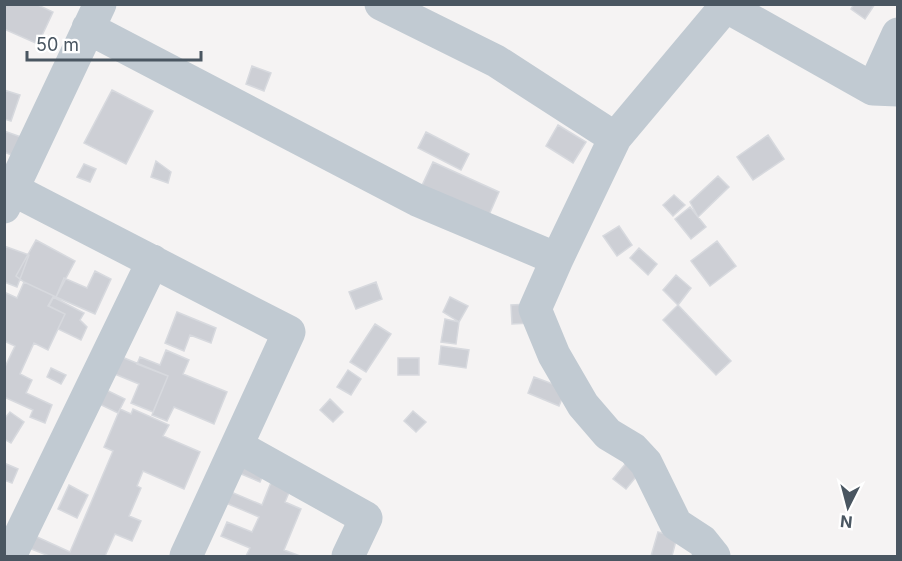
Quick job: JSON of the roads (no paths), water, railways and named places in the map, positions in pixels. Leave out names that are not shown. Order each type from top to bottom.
[{"type":"street","points":[[381,4],[496,61],[615,138]]},
{"type":"street","points":[[714,556],[702,541],[676,524],[646,464],[633,449],[609,434],[583,405],[554,355],[535,309],[615,138],[723,6],[885,90],[897,34]]},
{"type":"street","points":[[186,556],[289,332],[153,261],[7,194],[94,16],[417,200],[557,259]]},
{"type":"street","points":[[10,556],[153,261]]},
{"type":"street","points":[[237,447],[366,518],[348,556]]}]
